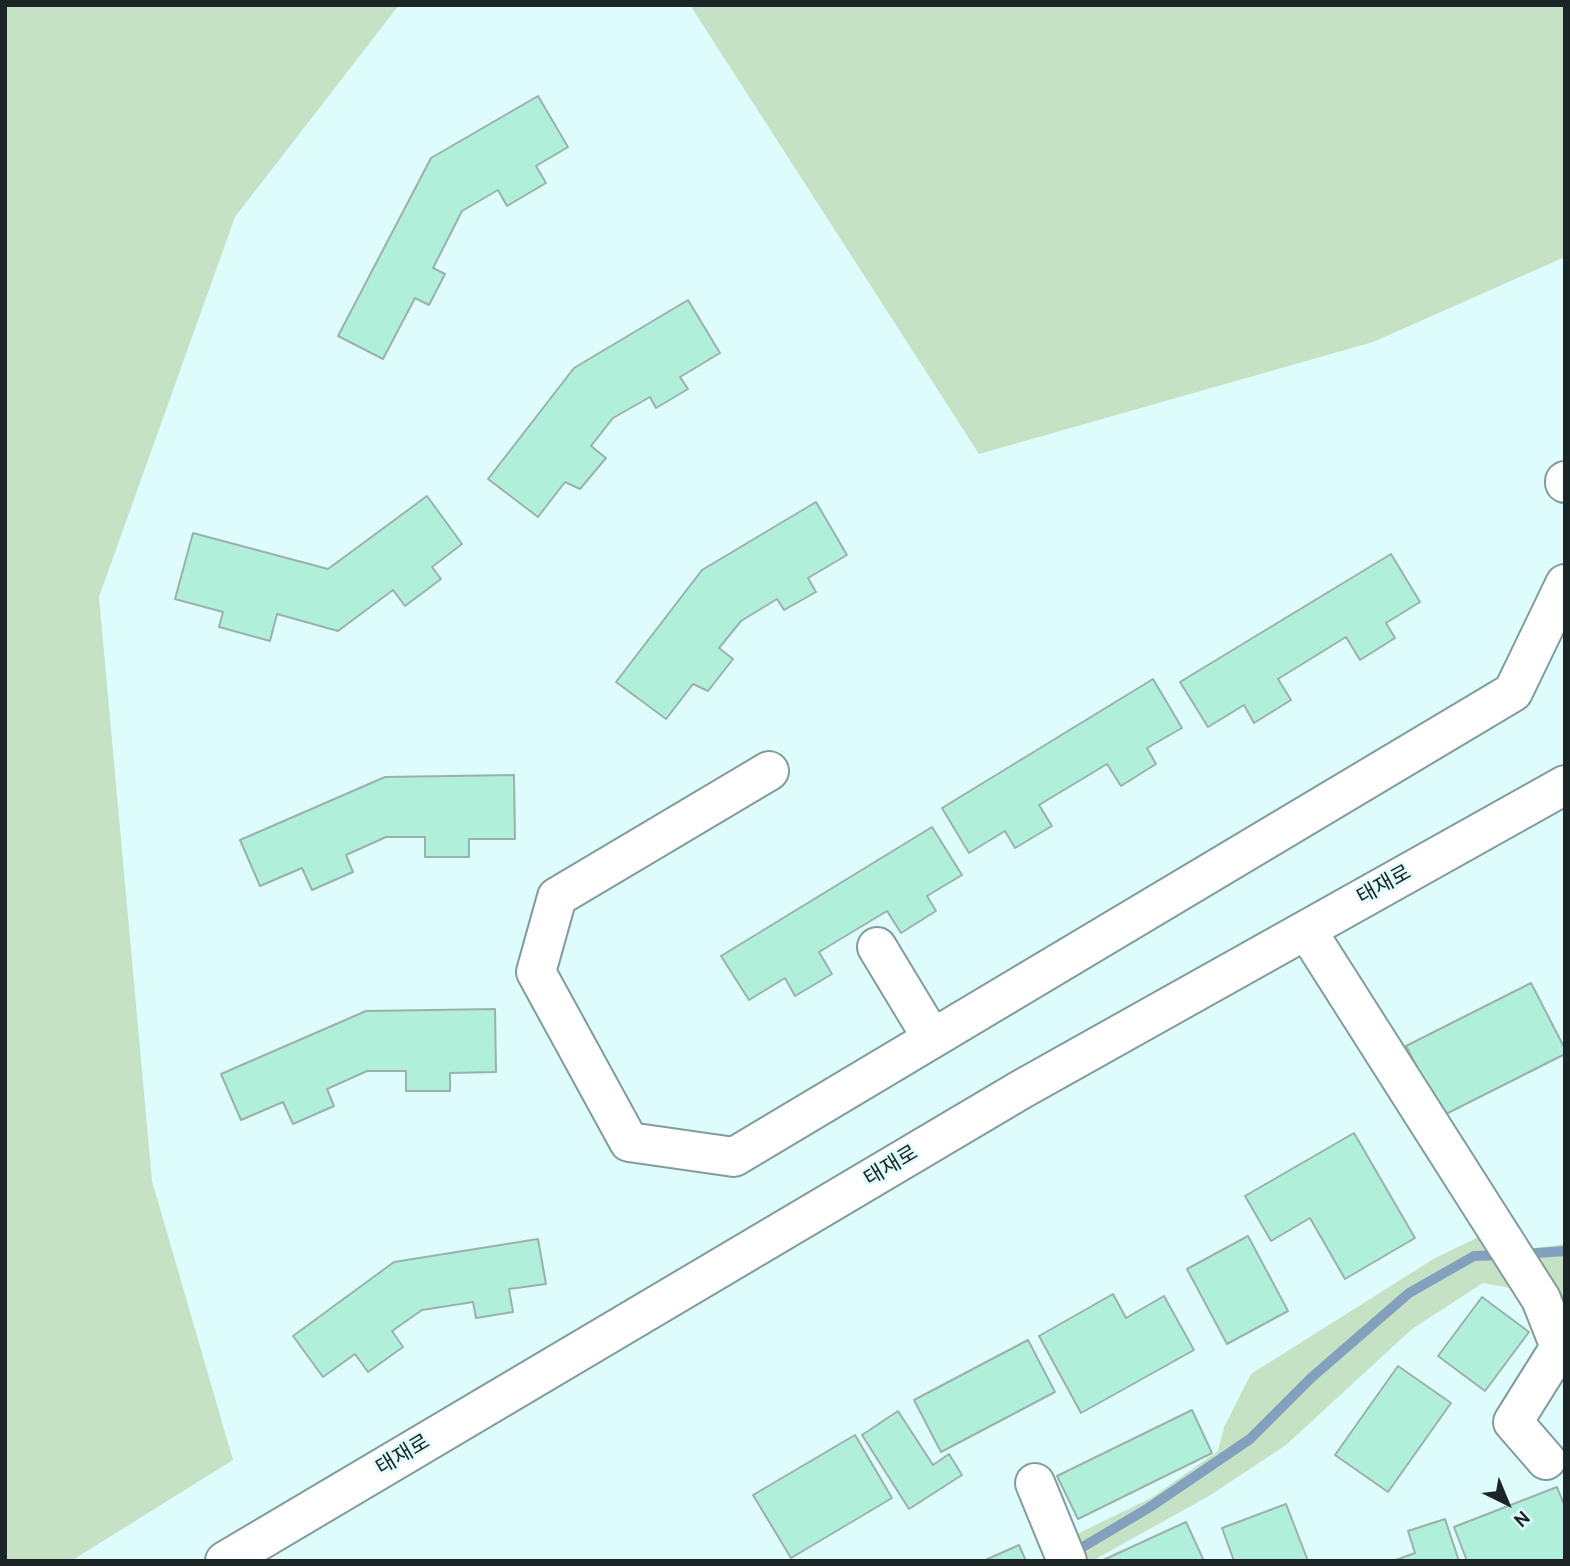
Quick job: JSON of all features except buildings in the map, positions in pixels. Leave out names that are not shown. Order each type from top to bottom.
[{"type":"main road","points":[[769,771],[557,897],[536,972],[629,1142],[734,1157],[1513,692],[1565,584]]},
{"type":"main road","name":"태재로","points":[[225,1561],[1022,1089],[1565,785]]},
{"type":"main road","name":"태재로","points":[[268,1561],[1032,1105],[1565,808]]},
{"type":"main road","points":[[1316,945],[1541,1299],[1562,1350],[1513,1422],[1546,1460]]},
{"type":"main road","points":[[877,947],[932,1038]]},
{"type":"main road","points":[[1035,1483],[1060,1544]]},
{"type":"green space","points":[[5,5],[399,5],[235,217],[99,597],[152,1181],[233,1460],[71,1561],[5,1561]]},
{"type":"green space","points":[[690,5],[1565,5],[1565,257],[1373,342],[979,454]]},
{"type":"green space","points":[[1485,1234],[1522,1250],[1565,1244],[1565,1298],[1483,1283],[1412,1329],[1286,1445],[1209,1496],[1092,1561],[1041,1561],[1077,1534],[1151,1498],[1218,1451],[1224,1427],[1251,1374],[1435,1258]]},
{"type":"waterway","points":[[1523,1254],[1565,1251]]},
{"type":"waterway","points":[[1071,1554],[1150,1507],[1250,1439],[1311,1378],[1409,1293],[1474,1256],[1501,1255]]}]
